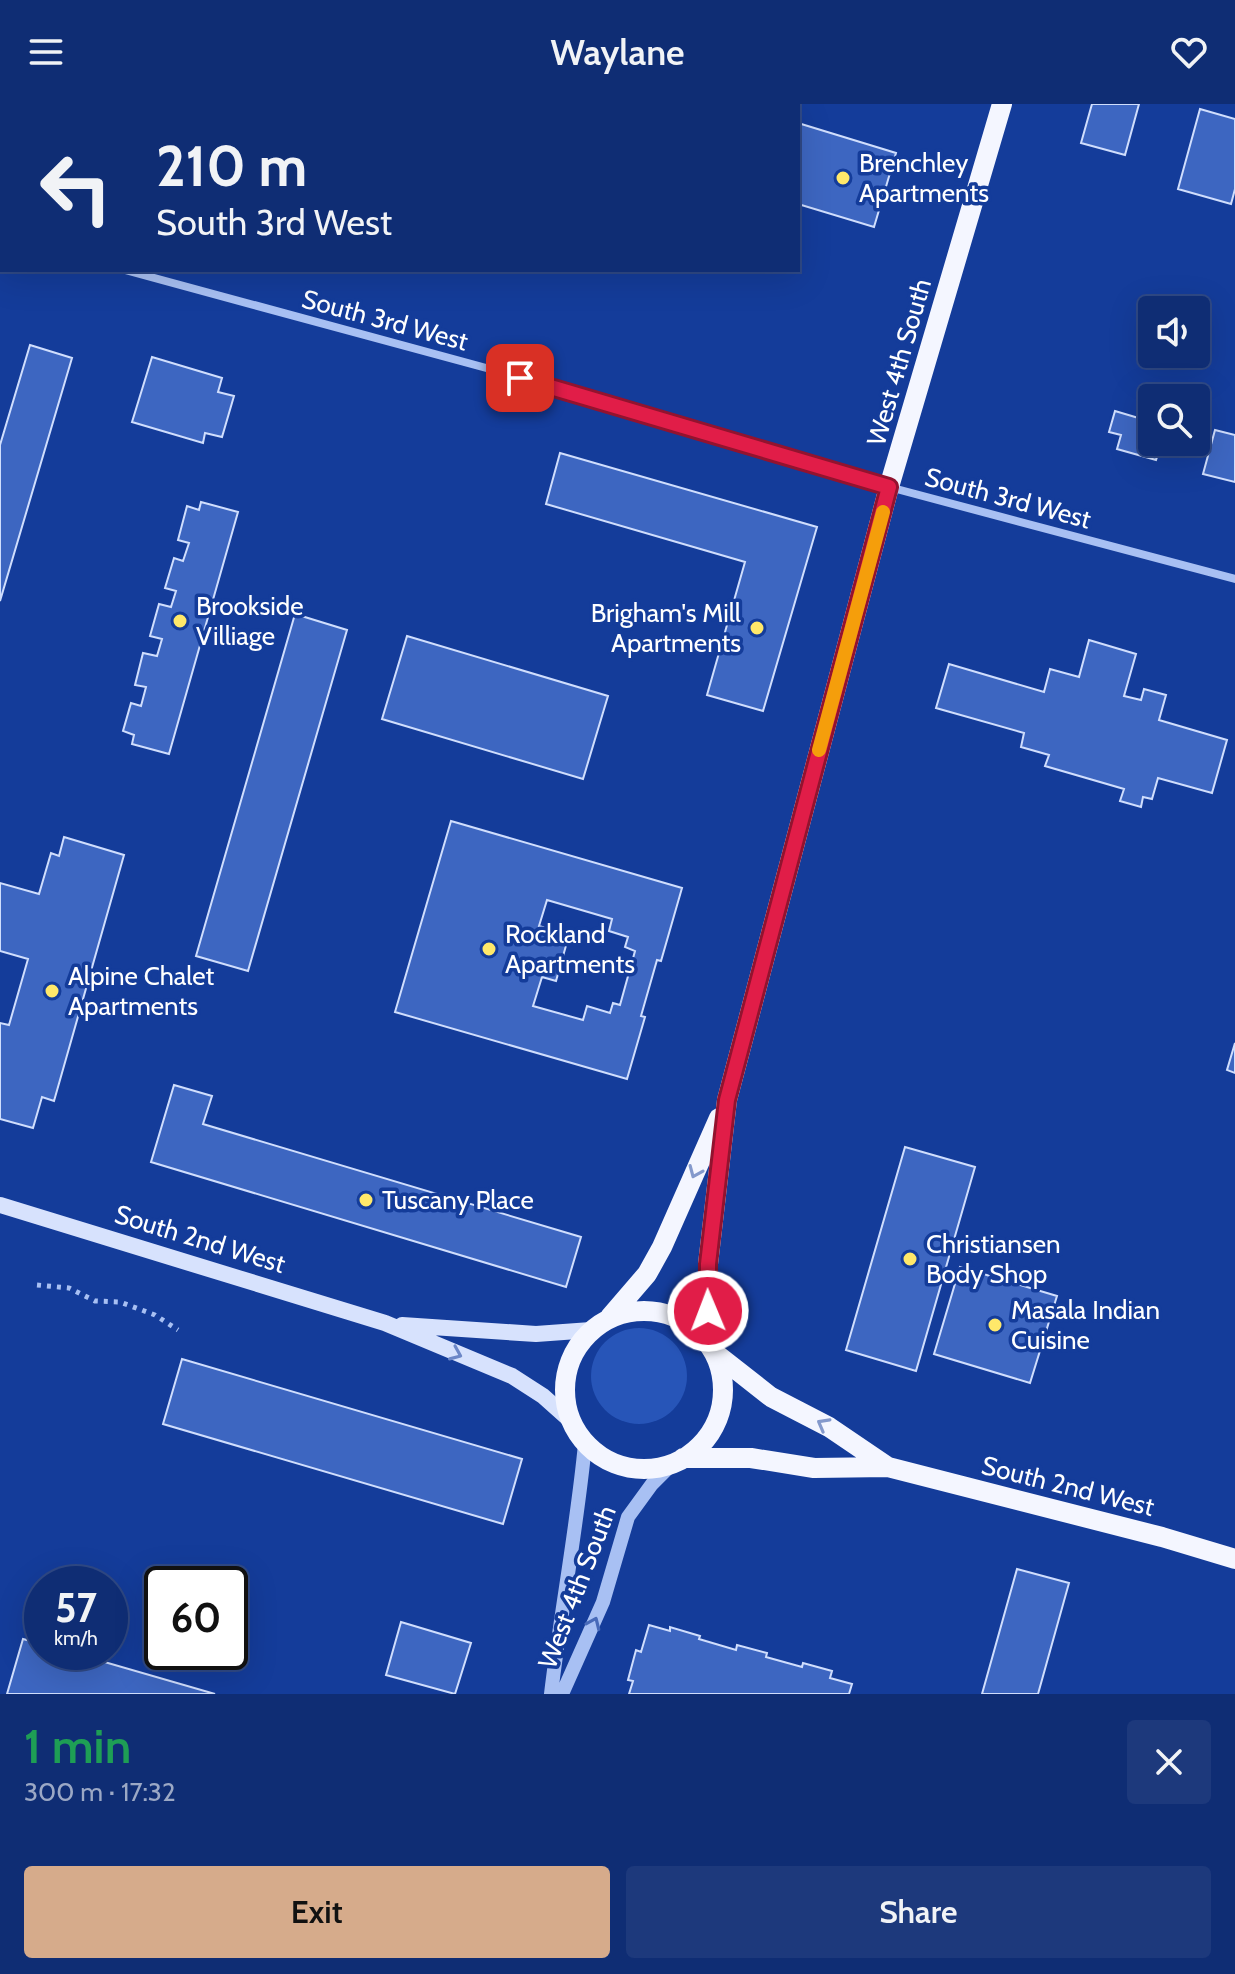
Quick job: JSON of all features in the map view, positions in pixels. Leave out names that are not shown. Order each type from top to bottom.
[{"type":"main road","name":"West 4th South","points":[[711,1348],[708,1264],[727,1100],[889,487],[1002,104]]},
{"type":"main road","name":"West 4th South","points":[[610,1318],[647,1274],[662,1247],[727,1100]]},
{"type":"main road","name":"South 2nd West","points":[[0,1205],[385,1323],[512,1376],[543,1396],[571,1421]]},
{"type":"main road","points":[[631,1311],[674,1316],[693,1327],[711,1348],[721,1371],[723,1391],[720,1411],[712,1430],[699,1446],[677,1461],[649,1469],[625,1467],[603,1458],[585,1444],[571,1421],[564,1397],[566,1373],[575,1349],[591,1330],[610,1318],[631,1311]]},
{"type":"main road","name":"South 2nd West","points":[[385,1323],[526,1334],[591,1330]]},
{"type":"main road","name":"South 2nd West","points":[[711,1348],[771,1397],[829,1427],[888,1467]]},
{"type":"main road","name":"South 2nd West","points":[[677,1461],[751,1458],[814,1468],[888,1467],[1162,1537],[1235,1559]]},
{"type":"street","name":"South 3rd West","points":[[132,272],[490,369],[889,487],[1235,579]]},
{"type":"street","name":"West 4th South","points":[[551,1694],[585,1444]]},
{"type":"street","name":"West 4th South","points":[[562,1694],[603,1602],[628,1517],[652,1484],[677,1461]]},
{"type":"path","points":[[37,1285],[69,1288],[95,1301],[120,1302],[155,1315],[178,1330]]},
{"type":"shaded area","points":[[639,1328],[657,1331],[673,1342],[684,1358],[687,1376],[684,1394],[673,1410],[657,1421],[639,1424],[621,1421],[605,1410],[594,1394],[591,1376],[594,1358],[605,1342],[621,1331]]},
{"type":"building","points":[[1092,104],[1139,104],[1125,155],[1081,143]]},
{"type":"building","points":[[1200,109],[1235,119],[1235,189],[1231,204],[1178,189]]},
{"type":"building","name":"Brenchley Apartments","points":[[800,124],[896,153],[874,227],[800,205]]},
{"type":"building","points":[[30,345],[72,358],[0,601],[0,445]]},
{"type":"building","points":[[152,357],[222,378],[218,392],[234,396],[222,437],[205,433],[203,443],[132,422]]},
{"type":"building","points":[[1115,411],[1138,418],[1138,455],[1117,449],[1121,435],[1109,432]]},
{"type":"building","points":[[1215,430],[1235,435],[1235,482],[1203,474]]},
{"type":"building","name":"Brigham's Mill Apartments","points":[[560,453],[817,527],[763,711],[707,695],[745,562],[546,504]]},
{"type":"building","name":"Brookside Villiage","points":[[201,502],[238,512],[169,754],[132,744],[134,735],[123,731],[131,703],[141,706],[146,687],[135,685],[143,653],[157,656],[162,639],[150,636],[159,604],[171,607],[176,591],[165,588],[174,558],[183,561],[189,543],[178,540],[187,506],[199,510]]},
{"type":"building","points":[[295,614],[347,630],[248,971],[196,956]]},
{"type":"building","points":[[407,636],[608,696],[583,779],[382,719]]},
{"type":"building","points":[[1089,640],[1136,654],[1124,696],[1141,700],[1144,689],[1166,695],[1159,720],[1227,740],[1212,793],[1158,778],[1152,799],[1143,797],[1141,807],[1120,801],[1124,789],[1045,766],[1049,755],[1021,747],[1024,733],[936,708],[949,664],[1044,692],[1050,669],[1079,677]]},
{"type":"building","name":"Rockland Apartments","points":[[451,821],[682,888],[661,961],[657,960],[627,1079],[395,1012]],"holes":[[[547,900],[612,919],[609,931],[628,937],[625,947],[635,951],[620,1005],[613,1003],[610,1013],[587,1006],[583,1020],[533,1006],[542,977],[556,981],[569,935],[539,926]]]},
{"type":"building","name":"Alpine Chalet Apartments","points":[[64,837],[124,855],[54,1101],[42,1097],[33,1128],[0,1119],[0,1023],[9,1025],[28,959],[0,951],[0,883],[39,894],[51,853],[59,856]]},
{"type":"building","points":[[1235,1043],[1235,1073],[1227,1070]]},
{"type":"building","name":"Tuscany Place","points":[[174,1085],[212,1096],[203,1124],[581,1237],[566,1287],[151,1162]]},
{"type":"building","name":"Christiansen Body Shop","points":[[905,1147],[975,1167],[916,1371],[846,1350]]},
{"type":"building","name":"Masala Indian Cuisine","points":[[960,1267],[1057,1296],[1030,1383],[934,1354]]},
{"type":"building","points":[[182,1359],[522,1459],[503,1524],[163,1424]]},
{"type":"building","points":[[1017,1569],[1069,1583],[1038,1694],[982,1694]]},
{"type":"building","points":[[401,1622],[471,1643],[455,1694],[386,1675]]},
{"type":"building","points":[[649,1625],[670,1631],[670,1627],[736,1650],[737,1645],[767,1653],[766,1657],[802,1667],[803,1663],[832,1671],[830,1678],[852,1684],[849,1694],[629,1694],[633,1681],[628,1680],[636,1650],[641,1652]]},
{"type":"building","points":[[23,1639],[24,1670],[128,1669],[215,1694],[7,1694]]},
{"type":"slow traffic","points":[[819,750],[883,512]]},
{"type":"place","name":"Brenchley Apartments","points":[[843,178]]},
{"type":"place","name":"Brookside Villiage","points":[[180,621]]},
{"type":"place","name":"Brigham's Mill Apartments","points":[[757,628]]},
{"type":"place","name":"Rockland Apartments","points":[[489,949]]},
{"type":"place","name":"Alpine Chalet Apartments","points":[[52,991]]},
{"type":"place","name":"Tuscany Place","points":[[366,1200]]},
{"type":"place","name":"Christiansen Body Shop","points":[[910,1259]]},
{"type":"place","name":"Masala Indian Cuisine","points":[[995,1325]]},
{"type":"route","points":[[520,378],[889,487],[727,1100],[710,1235],[708,1311]]}]
